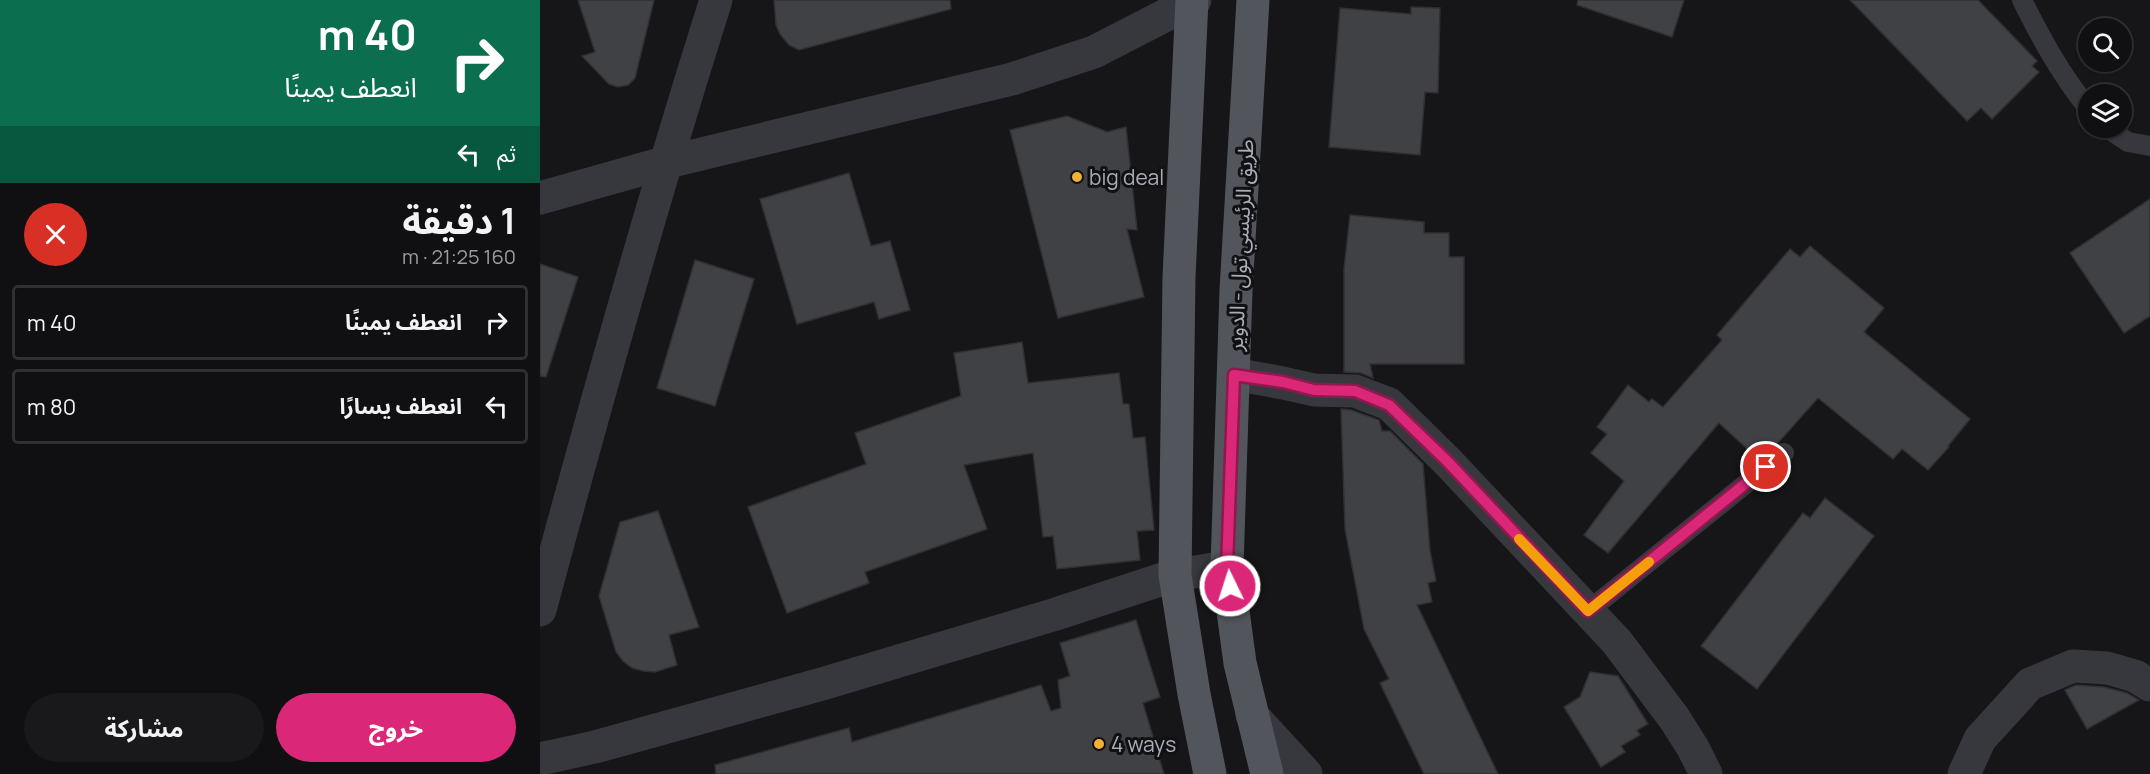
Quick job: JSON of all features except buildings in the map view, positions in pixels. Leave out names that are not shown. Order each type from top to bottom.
[{"type":"main road","name":"طريق الرئيسي تول - الدوير","points":[[1253,0],[1236,290],[1227,567],[1240,663],[1268,774]]},
{"type":"main road","points":[[1193,1],[1179,278],[1175,575],[1209,774]]},
{"type":"street","points":[[540,610],[592,415],[664,163],[716,0]]},
{"type":"street","points":[[540,198],[664,163],[1012,79],[1094,52],[1193,1]]},
{"type":"street","points":[[1234,375],[1283,382],[1314,390],[1355,391],[1389,405],[1448,462],[1617,642],[1667,709],[1693,748],[1706,774]]},
{"type":"street","points":[[540,759],[595,747],[822,684],[1056,614],[1175,575],[1227,567]]},
{"type":"street","points":[[1964,774],[1980,739],[2030,684],[2073,666],[2107,668],[2135,676],[2150,685]]},
{"type":"street","points":[[1252,714],[1306,774]]},
{"type":"lane","points":[[2022,0],[2067,82],[2078,96]]},
{"type":"lane","points":[[2122,138],[2128,142],[2150,146]]},
{"type":"lane","points":[[1588,611],[1784,453]]},
{"type":"slow traffic","points":[[1519,539],[1588,611],[1649,562]]},
{"type":"place","name":"big deal","points":[[1077,177]]},
{"type":"place","name":"4 ways","points":[[1099,744]]},
{"type":"route","points":[[1230,586],[1227,567],[1234,375],[1283,382],[1314,390],[1355,391],[1389,405],[1448,462],[1588,611],[1766,467]]}]
